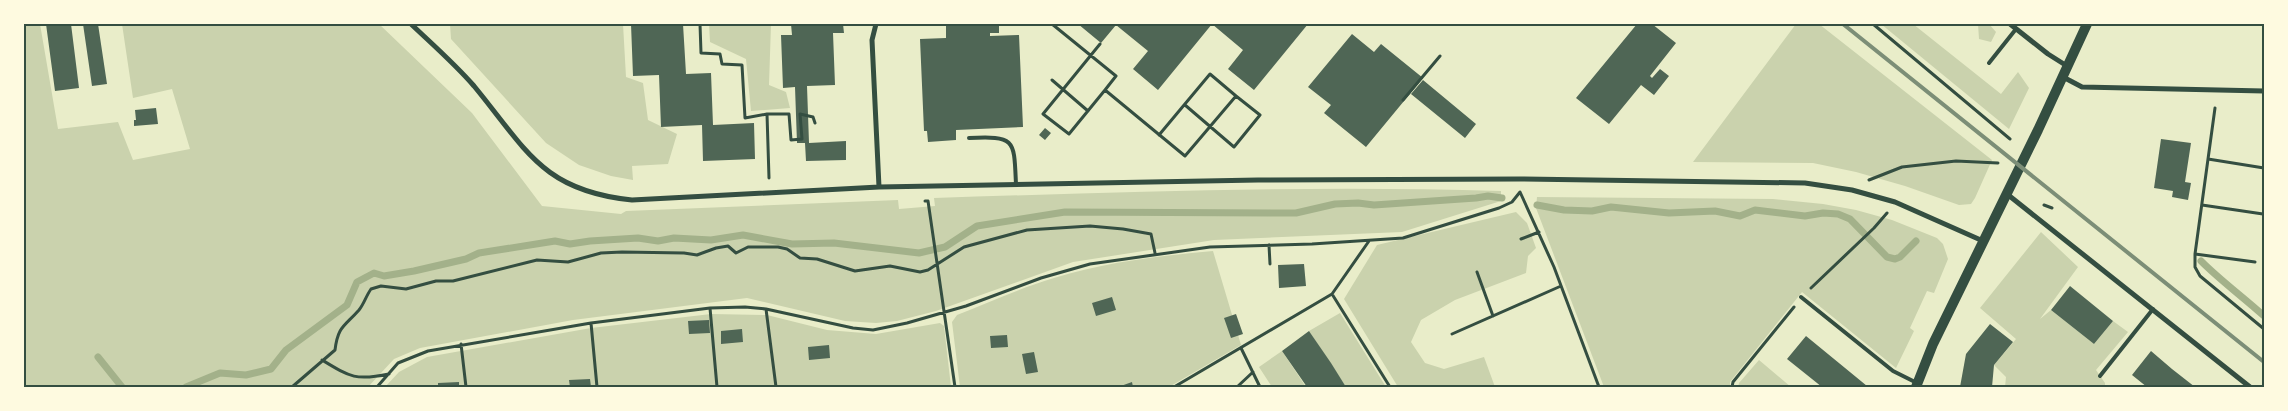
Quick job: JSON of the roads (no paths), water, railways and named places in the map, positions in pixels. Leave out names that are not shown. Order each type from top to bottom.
[{"type":"main road","points":[[1917,385],[1932,344],[2007,194],[2087,24]]},
{"type":"street","points":[[411,24],[473,85],[540,167],[558,178],[595,195],[632,200],[879,187],[1258,180],[1520,179],[1805,183],[1852,190],[1896,202],[1984,241]]},
{"type":"street","points":[[876,24],[872,40],[879,187]]},
{"type":"street","points":[[2010,24],[2048,54],[2068,66]]},
{"type":"street","points":[[2063,77],[2082,87],[2264,91]]},
{"type":"street","points":[[2007,194],[2250,387]]},
{"type":"lane","points":[[1989,63],[2016,29]]},
{"type":"lane","points":[[969,138],[1002,138],[1008,140],[1014,150],[1016,185]]},
{"type":"lane","points":[[1802,297],[1893,371],[1917,385]]},
{"type":"lane","points":[[2100,376],[2153,309]]},
{"type":"waterway","points":[[186,387],[220,373],[246,375],[271,369],[286,350],[347,305],[357,282],[374,273],[384,276],[414,271],[466,259],[479,253],[555,241],[570,244],[638,238],[658,241],[674,238],[711,240],[743,235],[792,244],[834,243],[919,253],[945,247],[977,226],[1065,212],[1296,213],[1335,204],[1358,203],[1374,205],[1488,196],[1502,198]]},
{"type":"waterway","points":[[1537,205],[1564,210],[1592,211],[1611,207],[1669,213],[1715,211],[1740,216],[1755,210],[1805,216],[1823,213],[1838,214],[1850,219],[1887,257],[1895,259],[1900,257],[1916,241]]},
{"type":"waterway","points":[[2201,261],[2264,316]]},
{"type":"waterway","points":[[98,357],[122,387]]},
{"type":"railway","points":[[1843,24],[2264,362]]}]
